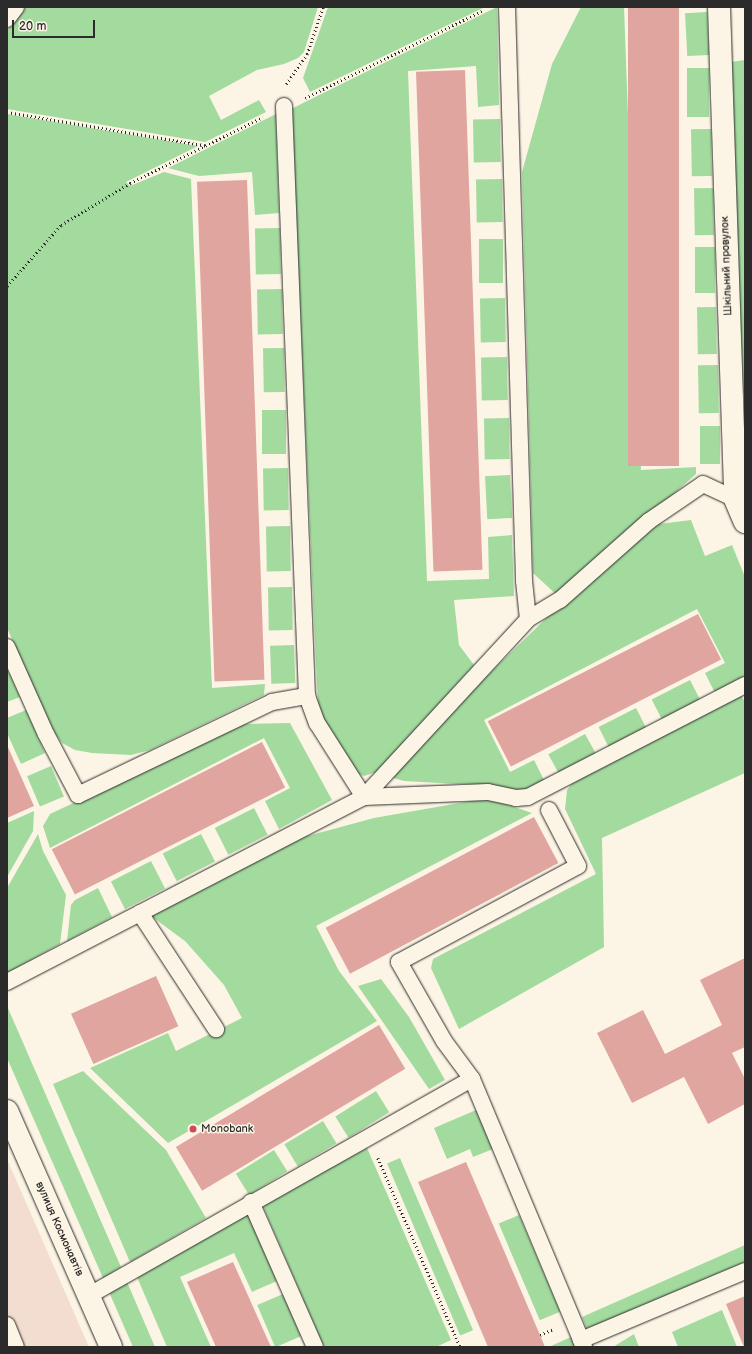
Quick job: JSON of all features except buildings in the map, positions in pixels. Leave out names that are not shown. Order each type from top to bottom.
[{"type":"street","name":"Шкільний провулок","points":[[719,7],[735,499],[745,522]]},
{"type":"street","name":"вулиця Космонавтів","points":[[7,1112],[111,1347]]},
{"type":"lane","points":[[7,19],[16,7]]},
{"type":"lane","points":[[507,7],[524,581],[528,619]]},
{"type":"lane","points":[[284,106],[307,696],[317,723],[364,796]]},
{"type":"lane","points":[[7,982],[364,796],[528,619],[560,600],[649,521],[703,484],[735,499]]},
{"type":"lane","points":[[7,647],[46,734],[78,795],[272,702],[307,696]]},
{"type":"lane","points":[[364,796],[488,792],[516,798],[528,797],[745,685]]},
{"type":"lane","points":[[549,810],[578,866],[400,962],[444,1041],[472,1079],[583,1344],[745,1271]]},
{"type":"lane","points":[[140,913],[216,1028]]},
{"type":"lane","points":[[88,1296],[251,1202],[472,1079]]},
{"type":"lane","points":[[251,1202],[315,1347]]},
{"type":"lane","points":[[7,1325],[16,1347]]},
{"type":"path","points":[[284,106],[286,81],[307,54],[323,7]]},
{"type":"path","points":[[7,286],[61,225],[130,183],[207,146],[284,106],[490,7]]},
{"type":"path","points":[[7,112],[207,146]]},
{"type":"path","points":[[368,1136],[460,1347]]},
{"type":"shaded area","points":[[7,1159],[89,1347],[7,1347]]},
{"type":"green space","points":[[25,7],[318,7],[304,52],[298,58],[284,64],[257,70],[209,96],[221,120],[259,100],[266,112],[205,142],[7,109],[7,30]]},
{"type":"green space","points":[[328,7],[485,7],[310,92],[303,78]]},
{"type":"green space","points":[[497,7],[499,105],[478,107],[476,66],[408,71],[427,581],[489,579],[488,537],[512,535],[514,596],[454,600],[459,645],[474,665],[377,772],[364,776],[359,774],[322,717],[318,707],[291,109]]},
{"type":"green space","points":[[581,7],[624,7],[641,470],[696,467],[696,474],[558,596],[533,573],[522,172],[552,64]]},
{"type":"green space","points":[[707,12],[709,55],[687,56],[685,13]]},
{"type":"green space","points":[[745,60],[745,394],[742,392],[731,62]]},
{"type":"green space","points":[[687,68],[709,68],[709,117],[687,117]]},
{"type":"green space","points":[[7,114],[198,146],[126,182],[130,186],[164,172],[191,179],[212,688],[265,684],[264,695],[150,750],[131,755],[92,753],[75,750],[62,743],[53,731],[7,628]]},
{"type":"green space","points":[[276,114],[279,213],[255,215],[252,172],[199,176],[168,168]]},
{"type":"green space","points":[[473,119],[500,119],[501,162],[474,162]]},
{"type":"green space","points":[[691,129],[711,129],[712,176],[692,176]]},
{"type":"green space","points":[[476,179],[502,179],[503,222],[477,222]]},
{"type":"green space","points":[[694,188],[713,188],[714,235],[695,235]]},
{"type":"green space","points":[[255,228],[280,228],[281,274],[256,274]]},
{"type":"green space","points":[[479,239],[503,239],[503,283],[479,283]]},
{"type":"green space","points":[[695,247],[715,247],[715,293],[695,293]]},
{"type":"green space","points":[[257,289],[282,289],[283,334],[258,334]]},
{"type":"green space","points":[[480,298],[505,298],[506,342],[481,342]]},
{"type":"green space","points":[[697,307],[716,307],[717,354],[698,354]]},
{"type":"green space","points":[[263,348],[284,348],[285,392],[264,392]]},
{"type":"green space","points":[[481,357],[507,357],[508,400],[482,400]]},
{"type":"green space","points":[[698,365],[718,365],[719,413],[699,413]]},
{"type":"green space","points":[[262,410],[286,410],[286,454],[262,454]]},
{"type":"green space","points":[[484,418],[509,418],[510,459],[485,459]]},
{"type":"green space","points":[[700,426],[720,426],[720,464],[700,464]]},
{"type":"green space","points":[[263,468],[288,468],[289,510],[264,510]]},
{"type":"green space","points":[[510,475],[512,518],[487,519],[485,476]]},
{"type":"green space","points":[[691,520],[705,556],[732,545],[745,577],[745,676],[715,693],[705,673],[725,663],[697,609],[484,720],[510,772],[534,760],[544,780],[520,793],[494,786],[404,781],[390,777],[464,698],[562,603],[651,525]]},
{"type":"green space","points":[[266,526],[290,526],[291,571],[267,571]]},
{"type":"green space","points":[[268,587],[292,587],[293,630],[269,630]]},
{"type":"green space","points":[[294,645],[295,683],[271,684],[270,646]]},
{"type":"green space","points":[[7,669],[20,697],[7,702]]},
{"type":"green space","points":[[690,680],[700,700],[662,719],[652,700]]},
{"type":"green space","points":[[741,695],[745,702],[745,773],[602,838],[604,947],[459,1029],[431,968],[433,959],[596,874],[565,809],[567,790],[573,782]]},
{"type":"green space","points":[[636,708],[646,728],[609,747],[599,727]]},
{"type":"green space","points":[[26,710],[45,753],[21,764],[7,733],[7,718]]},
{"type":"green space","points":[[290,723],[332,800],[279,829],[265,801],[290,788],[264,738],[50,848],[43,826],[50,814],[241,724]]},
{"type":"green space","points":[[585,734],[596,754],[559,774],[548,754]]},
{"type":"green space","points":[[51,766],[64,796],[40,807],[27,776]]},
{"type":"green space","points":[[488,798],[532,813],[316,926],[339,971],[377,1021],[168,1143],[90,1068],[168,1033],[176,1051],[242,1018],[224,985],[185,941],[151,916],[300,838],[374,818]]},
{"type":"green space","points":[[254,808],[268,835],[228,855],[215,828]]},
{"type":"green space","points":[[34,811],[33,831],[7,877],[7,823]]},
{"type":"green space","points":[[38,834],[43,851],[66,895],[60,944],[7,973],[7,888]]},
{"type":"green space","points":[[201,834],[215,862],[177,881],[163,854]]},
{"type":"green space","points":[[151,861],[165,889],[125,909],[111,881]]},
{"type":"green space","points":[[98,888],[112,917],[67,941],[71,905],[75,900]]},
{"type":"green space","points":[[381,979],[409,1017],[445,1080],[429,1089],[358,986]]},
{"type":"green space","points":[[7,1006],[121,1267],[103,1278],[7,1058]]},
{"type":"green space","points":[[83,1071],[166,1150],[206,1218],[130,1262],[53,1084]]},
{"type":"green space","points":[[376,1091],[389,1112],[349,1138],[335,1116]]},
{"type":"green space","points":[[476,1110],[493,1149],[473,1157],[470,1149],[447,1159],[434,1128]]},
{"type":"green space","points":[[323,1121],[336,1143],[298,1166],[284,1144]]},
{"type":"green space","points":[[367,1148],[451,1340],[436,1347],[324,1347],[262,1204]]},
{"type":"green space","points":[[274,1150],[287,1171],[249,1195],[236,1174]]},
{"type":"green space","points":[[400,1158],[473,1330],[460,1336],[387,1163]]},
{"type":"green space","points":[[248,1213],[277,1281],[252,1292],[234,1253],[180,1277],[211,1347],[167,1347],[137,1277]]},
{"type":"green space","points":[[519,1215],[560,1312],[540,1320],[499,1224]]},
{"type":"green space","points":[[745,1245],[745,1262],[587,1329],[582,1317]]},
{"type":"green space","points":[[127,1282],[155,1347],[133,1347],[109,1292]]},
{"type":"green space","points":[[283,1294],[301,1336],[275,1347],[257,1305]]},
{"type":"green space","points":[[722,1310],[737,1347],[678,1347],[672,1332]]},
{"type":"green space","points":[[634,1334],[639,1347],[613,1347]]},
{"type":"green space","points":[[571,1337],[575,1347],[551,1347],[551,1346]]},
{"type":"place","name":"Monobank","points":[[193,1129]]}]
